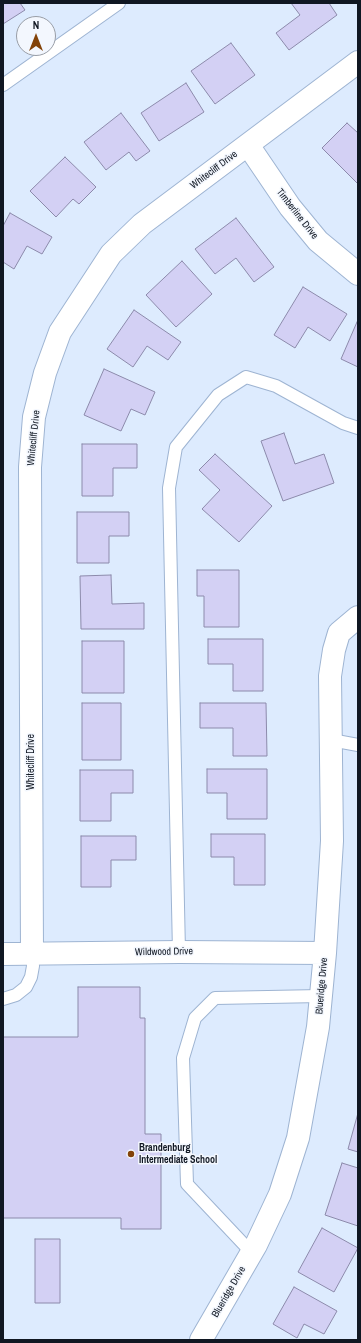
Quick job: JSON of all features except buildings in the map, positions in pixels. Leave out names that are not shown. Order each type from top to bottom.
[{"type":"street","name":"Whitecliff Drive","points":[[32,954],[30,467],[34,417],[45,373],[60,332],[111,254],[142,224],[358,62]]},
{"type":"street","name":"Timberline Drive","points":[[248,145],[290,207],[318,241],[358,274]]},
{"type":"street","name":"Blueridge Drive","points":[[201,1340],[252,1253],[280,1194],[298,1138],[313,1058],[325,953],[332,842],[330,676],[334,650],[339,633],[358,617]]},
{"type":"street","name":"Wildwood Drive","points":[[3,954],[179,952],[325,953]]},
{"type":"lane","points":[[3,85],[119,3]]},
{"type":"lane","points":[[179,952],[170,488],[176,447],[218,395],[246,377],[276,386],[343,423],[358,428]]},
{"type":"lane","points":[[331,740],[358,745]]},
{"type":"lane","points":[[3,999],[16,995],[26,987],[34,966],[32,954]]},
{"type":"lane","points":[[252,1253],[186,1184],[183,1058],[195,1018],[215,998],[321,996]]},
{"type":"place","name":"Brandenburg Intermediate School","points":[[131,1154]]}]
